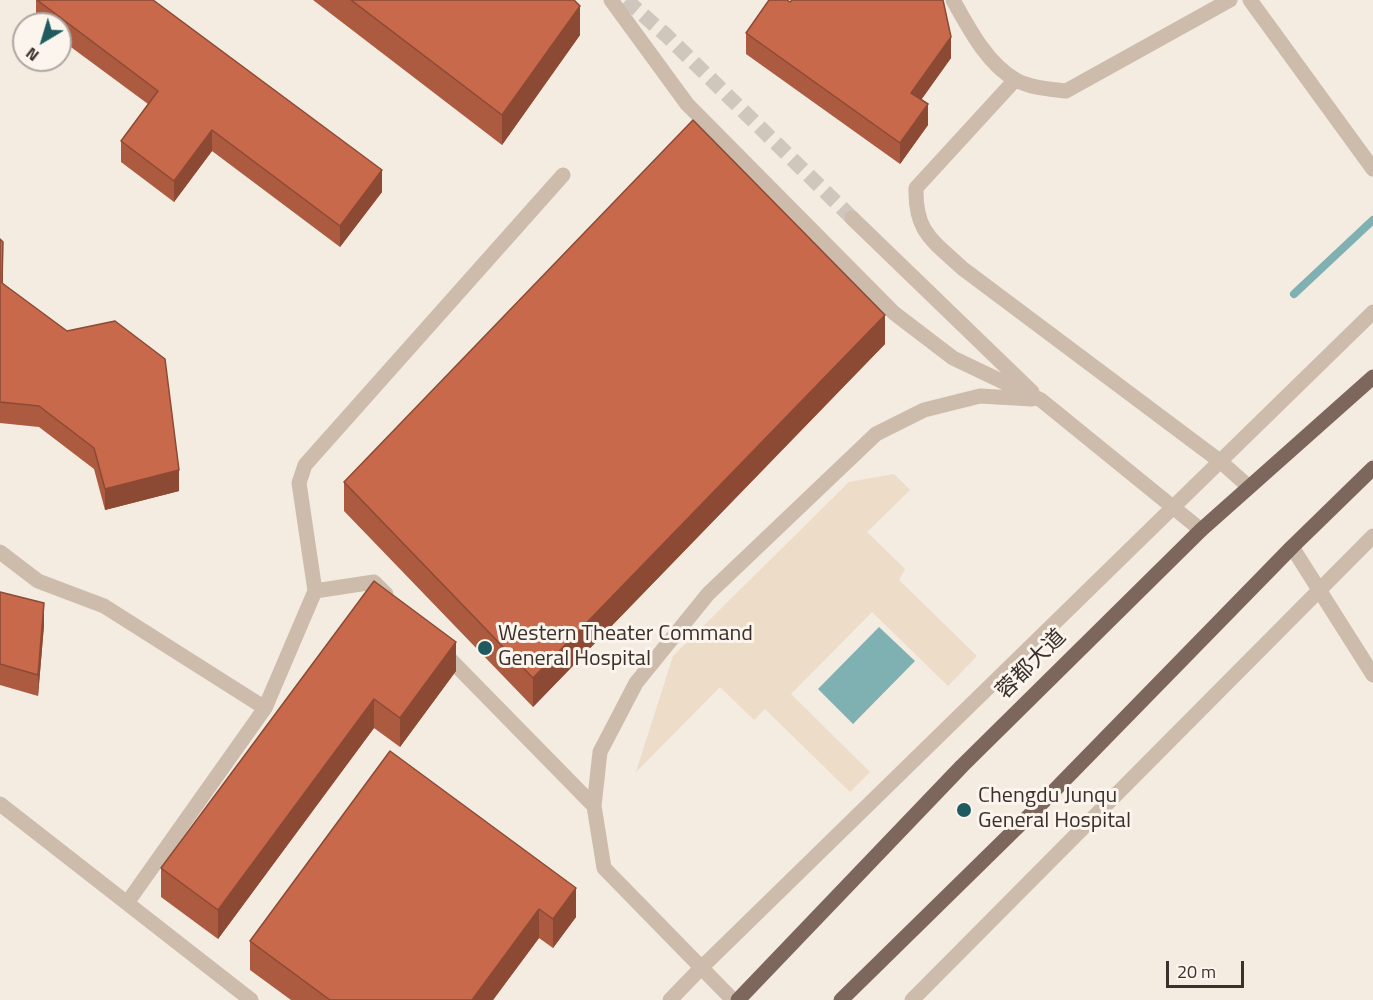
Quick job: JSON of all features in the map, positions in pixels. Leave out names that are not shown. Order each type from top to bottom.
[{"type":"main road","name":"蓉都大道","points":[[738,1000],[962,766],[1201,530],[1373,376]]},
{"type":"main road","points":[[841,1000],[1041,804],[1292,547],[1373,468]]},
{"type":"street","points":[[611,0],[687,104],[894,314],[952,358],[1041,400]]},
{"type":"street","points":[[953,0],[971,33],[988,56],[1015,80],[1035,87],[1065,90],[1230,0]]},
{"type":"street","points":[[1250,0],[1373,169]]},
{"type":"street","points":[[1015,80],[916,188],[916,209],[927,236],[962,267],[1221,462],[1250,487]]},
{"type":"street","points":[[127,903],[265,708],[315,591],[299,483],[305,465],[563,175]]},
{"type":"street","points":[[852,218],[1041,400],[1201,530]]},
{"type":"street","points":[[670,1000],[1373,312]]},
{"type":"street","points":[[733,1000],[604,868],[594,806],[600,752],[636,682],[708,594],[876,434],[924,410],[980,396],[1041,400]]},
{"type":"street","points":[[912,1000],[1373,536]]},
{"type":"street","points":[[1292,547],[1373,675]]},
{"type":"street","points":[[0,552],[38,581],[104,606],[265,708]]},
{"type":"street","points":[[315,591],[374,582],[399,606]]},
{"type":"street","points":[[431,640],[594,806]]},
{"type":"street","points":[[0,804],[251,1000]]},
{"type":"shaded area","points":[[894,474],[910,490],[867,532],[905,569],[899,580],[977,656],[948,686],[872,612],[791,694],[870,772],[850,792],[765,709],[754,720],[720,687],[636,772],[673,656],[849,482]]},
{"type":"water","points":[[879,627],[915,661],[853,724],[818,689]]},
{"type":"building","points":[[37,0],[153,0],[382,170],[340,226],[212,130],[174,181],[121,141],[158,91],[72,26],[72,12],[53,12]]},
{"type":"building","points":[[351,0],[574,0],[580,6],[502,115]]},
{"type":"building","points":[[769,0],[790,2],[792,0],[943,0],[951,37],[911,93],[928,104],[900,143],[746,33]]},
{"type":"building","points":[[693,120],[885,315],[533,678],[344,482]]},
{"type":"building","points":[[0,239],[3,242],[2,283],[67,331],[115,321],[165,359],[179,470],[105,489],[94,448],[39,406],[0,402]]},
{"type":"building","points":[[374,581],[456,642],[400,718],[374,699],[218,910],[161,868]]},
{"type":"building","points":[[0,592],[44,603],[38,675],[0,664]]},
{"type":"building","points":[[390,751],[576,888],[553,919],[539,909],[472,1000],[330,1000],[250,941]]},
{"type":"waterway","points":[[1294,294],[1373,220]]},
{"type":"tunnel","points":[[626,0],[666,35],[852,218]]},
{"type":"place","name":"Western Theater Command General Hospital","points":[[485,648]]},
{"type":"place","name":"Chengdu Junqu General Hospital","points":[[964,810]]}]
